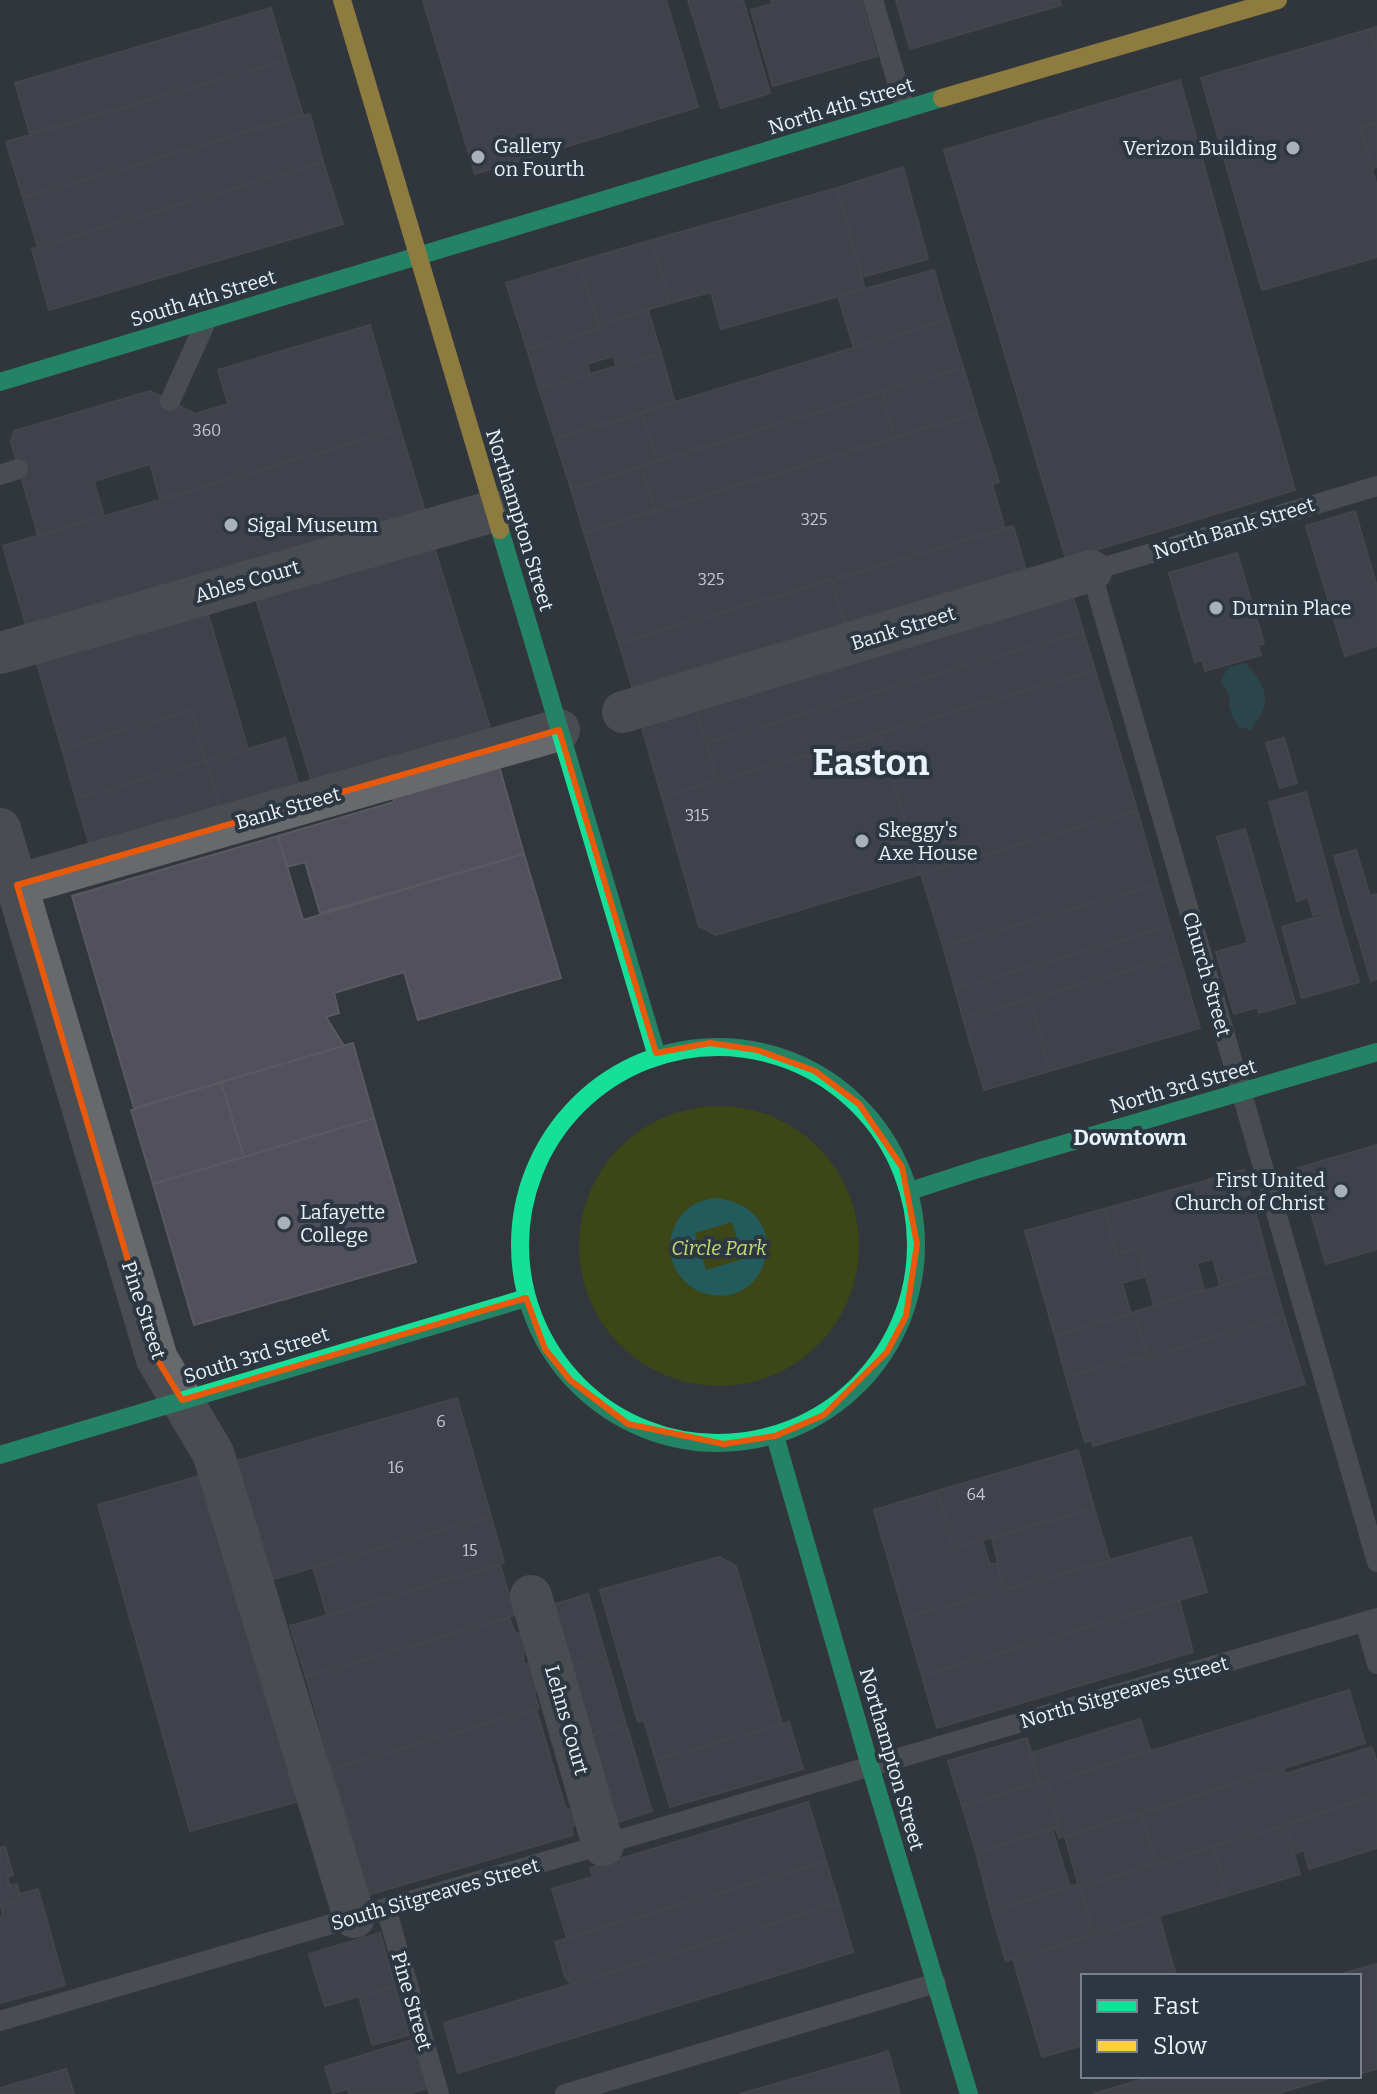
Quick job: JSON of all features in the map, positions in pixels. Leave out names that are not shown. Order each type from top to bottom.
[{"type":"main road","name":"Northampton Street","points":[[342,0],[656,1053]]},
{"type":"main road","name":"North 4th Street","points":[[418,256],[1278,0]]},
{"type":"main road","name":"South 4th Street","points":[[0,382],[418,256]]},
{"type":"main road","points":[[710,1043],[757,1050],[815,1071],[859,1104],[890,1141],[910,1191],[917,1244],[913,1277],[905,1319],[887,1352],[852,1391],[824,1415],[775,1436],[724,1444],[694,1442],[628,1424],[570,1380],[553,1359],[545,1349],[526,1298],[519,1249],[524,1202],[543,1151],[572,1114],[614,1076],[656,1053],[710,1043]]},
{"type":"main road","name":"North 3rd Street","points":[[910,1191],[1377,1052]]},
{"type":"main road","name":"South 3rd Street","points":[[0,1455],[526,1298]]},
{"type":"main road","name":"Northampton Street","points":[[775,1436],[969,2094]]},
{"type":"street","name":"Ables Court","points":[[0,653],[494,511]]},
{"type":"street","name":"Bank Street","points":[[623,712],[1091,571]]},
{"type":"street","name":"Bank Street","points":[[17,885],[559,730]]},
{"type":"street","name":"Pine Street","points":[[0,829],[157,1359],[213,1453],[370,1913]]},
{"type":"street","name":"Lehns Court","points":[[531,1596],[603,1845]]},
{"type":"lane","points":[[873,0],[905,109]]},
{"type":"lane","points":[[170,401],[207,320]]},
{"type":"lane","name":"North Bank Street","points":[[1091,571],[1377,486]]},
{"type":"lane","name":"Church Street","points":[[1091,571],[1377,1562]]},
{"type":"lane","points":[[1371,1620],[1377,1664]]},
{"type":"lane","name":"North Sitgreaves Street","points":[[870,1766],[1371,1620]]},
{"type":"lane","name":"South Sitgreaves Street","points":[[0,2021],[870,1766]]},
{"type":"lane","name":"Pine Street","points":[[370,1913],[439,2094]]},
{"type":"lane","points":[[565,2094],[936,1983]]},
{"type":"highlighted area","points":[[559,730],[656,1053],[710,1043],[757,1050],[815,1071],[859,1104],[902,1167],[917,1244],[906,1316],[887,1352],[824,1415],[775,1436],[724,1444],[628,1424],[570,1380],[545,1349],[526,1298],[182,1400],[157,1359],[17,885]]},
{"type":"green space","name":"Circle Park","points":[[705,1106],[733,1106],[785,1122],[808,1137],[828,1157],[849,1192],[857,1219],[857,1273],[849,1300],[828,1335],[808,1355],[785,1370],[760,1380],[733,1386],[705,1386],[653,1370],[630,1355],[610,1335],[595,1312],[585,1287],[579,1260],[579,1232],[595,1180],[610,1157],[630,1137],[653,1122],[678,1112]]},
{"type":"shaded area","points":[[1245,663],[1258,679],[1265,699],[1252,730],[1239,727],[1232,716],[1230,697],[1221,681],[1228,668]]},
{"type":"shaded area","points":[[713,1198],[739,1204],[756,1217],[765,1234],[766,1252],[761,1270],[750,1285],[733,1294],[712,1295],[695,1289],[681,1277],[672,1258],[671,1238],[679,1218],[695,1204]],"holes":[[[732,1222],[743,1259],[706,1270],[695,1233]]]},
{"type":"building","points":[[423,0],[666,0],[698,107],[475,174]]},
{"type":"building","points":[[688,0],[743,0],[770,93],[721,108]]},
{"type":"building","points":[[771,0],[861,0],[877,56],[773,86],[751,10],[772,4]]},
{"type":"building","points":[[896,0],[1060,0],[1061,5],[910,49]]},
{"type":"building","points":[[271,8],[286,60],[30,134],[15,83]]},
{"type":"building","points":[[1377,27],[1377,51],[1370,29]]},
{"type":"building","name":"Verizon Building","points":[[1370,29],[1377,51],[1377,122],[1360,127],[1377,186],[1377,257],[1262,290],[1201,78]]},
{"type":"building","points":[[286,60],[303,115],[23,198],[6,142]]},
{"type":"building","points":[[1180,80],[1295,490],[1066,559],[944,150]]},
{"type":"building","points":[[310,114],[323,162],[38,247],[23,198]]},
{"type":"building","points":[[1377,122],[1377,167],[1372,169],[1360,127]]},
{"type":"building","points":[[323,162],[343,224],[49,310],[32,249]]},
{"type":"building","points":[[903,167],[928,259],[862,277],[837,188]]},
{"type":"building","points":[[837,188],[865,289],[721,329],[711,292],[670,303],[652,240]]},
{"type":"building","points":[[652,240],[670,303],[599,324],[579,261]]},
{"type":"building","points":[[579,261],[601,329],[527,349],[506,283]]},
{"type":"building","points":[[934,270],[948,319],[854,348],[838,296]]},
{"type":"building","points":[[648,310],[661,353],[616,366],[613,356],[587,364],[590,374],[539,389],[527,349],[601,329],[599,324]]},
{"type":"building","points":[[948,319],[963,367],[657,461],[642,412]]},
{"type":"building","points":[[370,325],[400,429],[160,499],[150,464],[94,481],[104,516],[38,535],[11,442],[14,431],[150,391],[195,414],[228,404],[218,370]]},
{"type":"building","points":[[661,353],[675,403],[555,439],[539,389]]},
{"type":"building","points":[[963,367],[977,413],[895,437],[882,392]]},
{"type":"building","points":[[882,392],[895,437],[655,510],[641,467]]},
{"type":"building","points":[[642,412],[657,461],[571,489],[555,439]]},
{"type":"building","points":[[977,413],[999,482],[992,484],[1005,529],[619,643],[584,533]]},
{"type":"building","name":"Sigal Museum","points":[[400,429],[426,515],[28,632],[3,546]]},
{"type":"building","points":[[641,467],[655,510],[584,533],[571,489]]},
{"type":"building","points":[[1355,511],[1377,587],[1377,646],[1345,656],[1306,526]]},
{"type":"building","points":[[1013,526],[1026,570],[845,623],[832,579]]},
{"type":"building","points":[[430,534],[492,734],[313,785],[253,589]]},
{"type":"building","name":"Durnin Place","points":[[1237,553],[1264,643],[1258,645],[1261,655],[1205,671],[1202,660],[1195,662],[1169,573]]},
{"type":"building","points":[[832,579],[845,623],[632,687],[619,643]]},
{"type":"building","points":[[1072,593],[1083,631],[706,743],[695,705]]},
{"type":"building","points":[[206,607],[248,749],[206,761],[191,710],[62,749],[35,657]]},
{"type":"building","points":[[1083,631],[1095,670],[717,781],[706,743]]},
{"type":"building","points":[[1095,670],[1137,810],[921,874],[879,734]]},
{"type":"building","points":[[695,705],[717,781],[662,797],[640,721]]},
{"type":"building","points":[[191,710],[206,761],[76,799],[62,749]]},
{"type":"building","points":[[879,734],[921,874],[716,935],[699,926],[662,797]]},
{"type":"building","points":[[285,738],[300,789],[221,812],[206,761]]},
{"type":"building","points":[[1284,738],[1297,783],[1280,788],[1266,743]]},
{"type":"building","points":[[206,761],[221,812],[91,850],[76,799]]},
{"type":"building","points":[[499,766],[524,854],[320,913],[305,862],[287,867],[278,836],[394,802],[393,797]]},
{"type":"building","points":[[1306,792],[1338,909],[1313,915],[1308,897],[1297,901],[1269,802]]},
{"type":"building","points":[[1137,810],[1158,884],[943,946],[921,874]]},
{"type":"building","points":[[1245,829],[1295,1003],[1259,1013],[1258,1007],[1234,1014],[1216,952],[1248,943],[1217,837]]},
{"type":"building","points":[[278,836],[303,920],[524,854],[561,978],[418,1020],[404,972],[334,993],[339,1013],[326,1017],[344,1046],[134,1108],[72,896]]},
{"type":"building","points":[[1356,850],[1370,896],[1377,894],[1377,979],[1371,981],[1334,856]]},
{"type":"building","points":[[1158,884],[1170,926],[955,989],[943,946]]},
{"type":"building","points":[[1338,911],[1359,982],[1302,998],[1282,927]]},
{"type":"building","points":[[1170,926],[1179,956],[963,1018],[955,989]]},
{"type":"building","points":[[1179,956],[1200,1028],[1050,1071],[1030,999]]},
{"type":"building","points":[[1030,999],[1050,1071],[984,1090],[963,1018]]},
{"type":"building","points":[[353,1043],[374,1118],[244,1157],[221,1082]]},
{"type":"building","points":[[221,1082],[244,1157],[153,1184],[131,1110]]},
{"type":"building","name":"Lafayette College","points":[[374,1118],[416,1262],[194,1325],[153,1184]]},
{"type":"building","name":"First United Church of Christ","points":[[1377,1145],[1377,1249],[1326,1264],[1298,1168]]},
{"type":"building","points":[[1244,1170],[1271,1271],[1220,1286],[1213,1259],[1197,1263],[1204,1290],[1154,1306],[1138,1248],[1117,1254],[1104,1209]]},
{"type":"building","points":[[1104,1209],[1117,1254],[1138,1248],[1146,1276],[1122,1283],[1131,1314],[1055,1336],[1025,1231]]},
{"type":"building","points":[[1271,1271],[1284,1316],[1148,1357],[1134,1312]]},
{"type":"building","points":[[1134,1312],[1148,1357],[1136,1357],[1066,1377],[1055,1336]]},
{"type":"building","points":[[1284,1316],[1305,1384],[1093,1446],[1091,1440],[1085,1442],[1066,1377],[1136,1357],[1148,1357]]},
{"type":"building","points":[[457,1398],[491,1516],[267,1581],[233,1462]]},
{"type":"building","points":[[1078,1450],[1094,1508],[954,1548],[937,1491]]},
{"type":"building","points":[[203,1475],[300,1801],[190,1831],[98,1505]]},
{"type":"building","points":[[937,1491],[954,1548],[982,1540],[990,1565],[997,1563],[1004,1590],[905,1618],[874,1510]]},
{"type":"building","points":[[1094,1508],[1110,1561],[1004,1590],[992,1538]]},
{"type":"building","points":[[491,1516],[504,1563],[327,1615],[313,1567]]},
{"type":"building","points":[[1191,1537],[1207,1592],[922,1676],[905,1618]]},
{"type":"building","points":[[719,1557],[736,1566],[782,1724],[656,1760],[644,1720],[638,1722],[600,1590]]},
{"type":"building","points":[[500,1565],[515,1615],[306,1677],[290,1626]]},
{"type":"building","points":[[588,1594],[606,1656],[564,1668],[546,1607]]},
{"type":"building","points":[[1179,1600],[1193,1652],[937,1728],[922,1676]]},
{"type":"building","points":[[509,1617],[514,1631],[523,1637],[526,1649],[524,1663],[532,1666],[537,1688],[534,1693],[539,1708],[332,1769],[306,1677]]},
{"type":"building","points":[[606,1656],[626,1724],[585,1737],[564,1668]]},
{"type":"building","points":[[1349,1690],[1365,1743],[1059,1838],[1055,1827],[1060,1826],[1047,1783]]},
{"type":"building","points":[[536,1709],[565,1807],[573,1812],[573,1835],[368,1895],[332,1769]]},
{"type":"building","points":[[1140,1719],[1150,1751],[1047,1783],[1040,1782],[1031,1753]]},
{"type":"building","points":[[789,1722],[803,1769],[670,1807],[656,1760]]},
{"type":"building","points":[[626,1724],[652,1811],[611,1824],[585,1737]]},
{"type":"building","points":[[1027,1738],[1040,1782],[962,1806],[948,1761]]},
{"type":"building","points":[[1372,1747],[1377,1763],[1377,1795],[1156,1864],[1140,1814],[1283,1769],[1285,1774]]},
{"type":"building","points":[[1046,1781],[1060,1826],[976,1852],[962,1806]]},
{"type":"building","points":[[1377,1795],[1377,1848],[1309,1869],[1304,1850],[1294,1854],[1285,1825]]},
{"type":"building","points":[[808,1802],[826,1861],[567,1938],[552,1889],[593,1877],[590,1868]]},
{"type":"building","points":[[1140,1814],[1156,1864],[1079,1887],[1065,1837]]},
{"type":"building","points":[[1285,1825],[1300,1874],[1227,1896],[1213,1847]]},
{"type":"building","points":[[1052,1829],[1070,1887],[991,1911],[976,1852]]},
{"type":"building","points":[[5,1846],[13,1875],[7,1877],[10,1886],[17,1884],[21,1900],[0,1906],[0,1848]]},
{"type":"building","points":[[1213,1847],[1227,1896],[1094,1935],[1079,1887]]},
{"type":"building","points":[[826,1861],[839,1903],[571,1984],[565,1976],[555,1942]]},
{"type":"building","points":[[1078,1884],[1094,1935],[1006,1961],[991,1911]]},
{"type":"building","points":[[38,1889],[65,1985],[0,2003],[1,1906],[21,1900],[20,1894]]},
{"type":"building","points":[[839,1903],[853,1952],[458,2073],[444,2023]]},
{"type":"building","points":[[1159,1916],[1175,1974],[1081,1974],[1081,2046],[1042,2057],[1013,1959]]},
{"type":"building","points":[[380,1933],[395,1986],[325,2006],[309,1954]]},
{"type":"building","points":[[1377,1964],[1377,2069],[1361,2073],[1361,1974],[1341,1974]]},
{"type":"building","points":[[395,1986],[409,2035],[372,2045],[359,1996]]},
{"type":"building","points":[[412,2040],[427,2088],[409,2094],[349,2094],[348,2089],[333,2093],[325,2067]]},
{"type":"building","points":[[888,2051],[900,2094],[740,2094],[876,2055]]},
{"type":"building","points":[[66,2069],[74,2094],[0,2094],[0,2088]]},
{"type":"building","points":[[1146,2078],[1329,2078],[1276,2094],[1093,2094]]},
{"type":"traffic: fast","points":[[0,382],[942,98]]},
{"type":"traffic: fast","points":[[500,530],[656,1053]]},
{"type":"traffic: fast","points":[[699,1047],[737,1047],[776,1055],[812,1070],[844,1092],[871,1119],[893,1151],[908,1187],[916,1226],[916,1245],[913,1284],[893,1339],[871,1371],[844,1398],[812,1420],[776,1435],[737,1443],[699,1443],[660,1435],[624,1420],[592,1398],[565,1371],[543,1339],[528,1303],[520,1264],[520,1226],[528,1187],[543,1151],[565,1119],[592,1092],[624,1070],[660,1055],[699,1047]]},
{"type":"traffic: fast","points":[[910,1191],[1377,1052]]},
{"type":"traffic: fast","points":[[0,1455],[526,1298]]},
{"type":"traffic: fast","points":[[775,1436],[969,2094]]},
{"type":"traffic: slow","points":[[342,0],[500,530]]},
{"type":"traffic: slow","points":[[942,98],[1278,0]]},
{"type":"place","name":"Verizon Building","points":[[1293,148]]},
{"type":"place","name":"Gallery on Fourth","points":[[478,157]]},
{"type":"place","name":"Sigal Museum","points":[[231,525]]},
{"type":"place","name":"Durnin Place","points":[[1216,608]]},
{"type":"place","name":"Skeggy's Axe House","points":[[862,841]]},
{"type":"place","name":"First United Church of Christ","points":[[1341,1191]]},
{"type":"place","name":"Lafayette College","points":[[284,1223]]},
{"type":"district","name":"Easton","points":[[871,763]]},
{"type":"district","name":"Downtown","points":[[1130,1137]]}]
